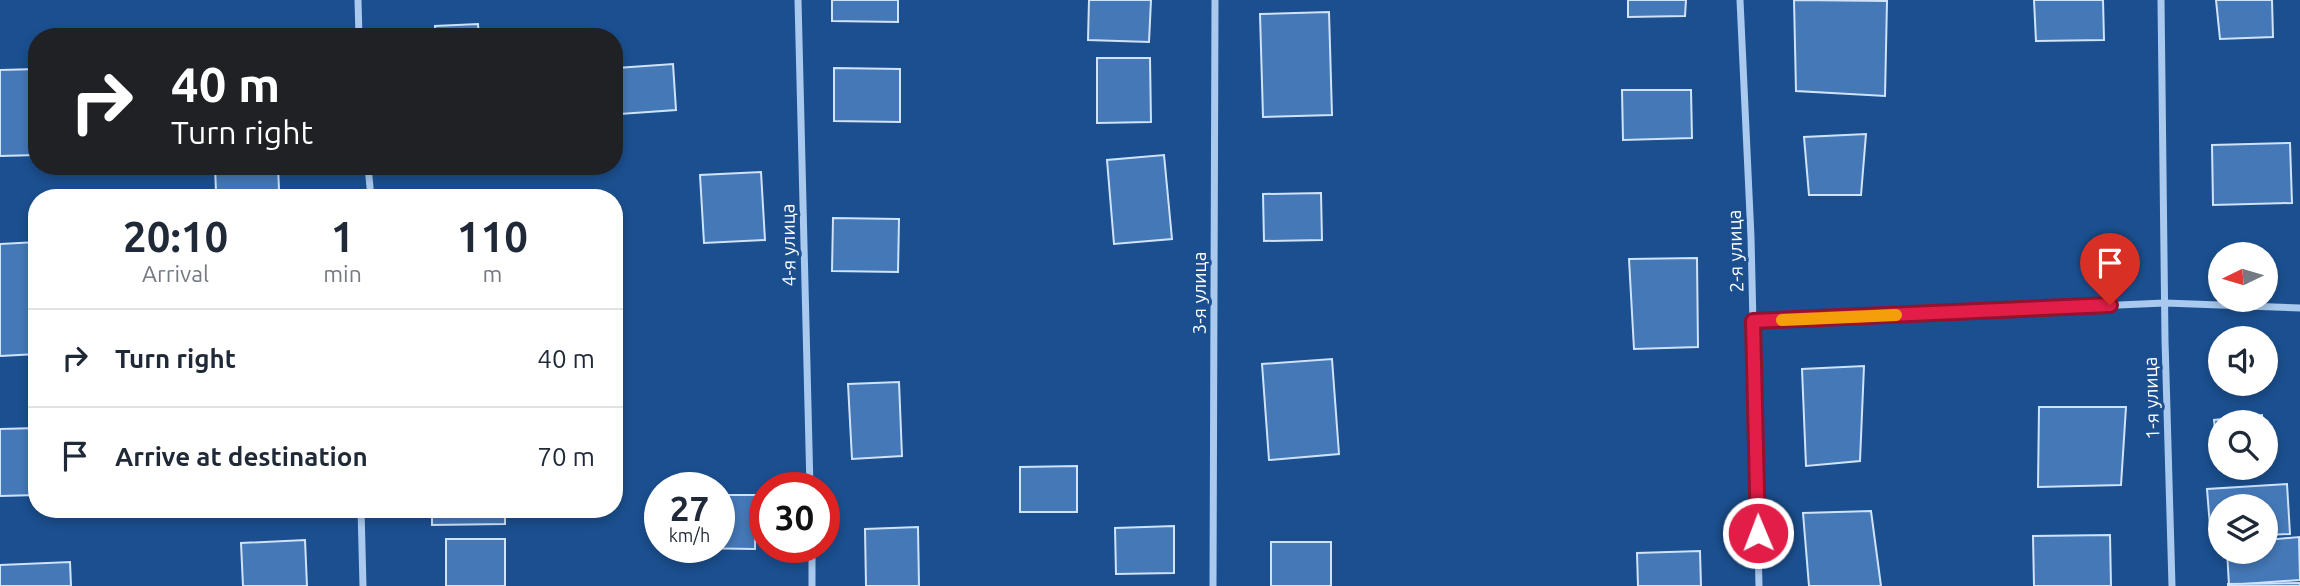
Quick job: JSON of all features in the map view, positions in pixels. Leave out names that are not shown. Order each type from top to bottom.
[{"type":"street","points":[[358,0],[359,28]]},
{"type":"street","name":"4-я улица","points":[[798,0],[810,472]]},
{"type":"street","name":"3-я улица","points":[[1213,586],[1214,0]]},
{"type":"street","name":"2-я улица","points":[[1740,0],[1753,321],[1759,586]]},
{"type":"street","name":"1-я улица","points":[[2161,0],[2172,586]]},
{"type":"street","points":[[1753,321],[2165,303],[2300,308]]},
{"type":"street","points":[[361,518],[363,586]]},
{"type":"street","points":[[811,563],[812,586]]},
{"type":"building","points":[[832,0],[898,0],[898,22],[832,21]]},
{"type":"building","points":[[1089,0],[1151,0],[1149,42],[1088,40]]},
{"type":"building","points":[[1628,0],[1686,0],[1685,16],[1628,17]]},
{"type":"building","points":[[1794,0],[1887,1],[1885,96],[1796,91]]},
{"type":"building","points":[[2034,0],[2103,0],[2104,40],[2036,41]]},
{"type":"building","points":[[2216,0],[2272,0],[2273,37],[2220,39]]},
{"type":"building","points":[[1329,12],[1332,115],[1263,117],[1260,14]]},
{"type":"building","points":[[478,24],[478,28],[435,28]]},
{"type":"building","points":[[1097,58],[1150,58],[1151,122],[1097,123]]},
{"type":"building","points":[[673,64],[676,110],[623,114],[623,68]]},
{"type":"building","points":[[834,68],[900,69],[900,122],[834,121]]},
{"type":"building","points":[[28,69],[28,155],[0,156],[0,70]]},
{"type":"building","points":[[1622,90],[1691,90],[1692,138],[1623,140]]},
{"type":"building","points":[[1866,134],[1861,195],[1809,195],[1804,137]]},
{"type":"building","points":[[2290,143],[2292,203],[2213,205],[2212,145]]},
{"type":"building","points":[[1164,155],[1172,239],[1114,244],[1107,160]]},
{"type":"building","points":[[761,172],[765,240],[704,243],[700,175]]},
{"type":"building","points":[[215,175],[278,175],[279,189],[216,189]]},
{"type":"building","points":[[1321,193],[1322,240],[1264,241],[1263,194]]},
{"type":"building","points":[[833,218],[899,219],[898,272],[832,271]]},
{"type":"building","points":[[28,242],[28,354],[0,356],[0,244]]},
{"type":"building","points":[[1697,258],[1698,347],[1634,349],[1629,259]]},
{"type":"building","points":[[1332,359],[1339,454],[1269,460],[1262,364]]},
{"type":"building","points":[[1864,366],[1860,461],[1806,466],[1802,369]]},
{"type":"building","points":[[899,382],[902,456],[852,459],[848,384]]},
{"type":"building","points":[[2039,407],[2126,407],[2121,485],[2038,487]]},
{"type":"building","points":[[28,428],[28,495],[0,496],[0,429]]},
{"type":"building","points":[[1077,466],[1077,512],[1020,512],[1020,467]]},
{"type":"building","points":[[2287,484],[2290,534],[2278,534],[2278,494],[2208,494],[2208,502],[2207,489]]},
{"type":"building","points":[[735,495],[749,495],[749,549],[735,549]]},
{"type":"building","points":[[1871,511],[1881,586],[1809,586],[1803,513]]},
{"type":"building","points":[[432,518],[505,518],[505,524],[432,525]]},
{"type":"building","points":[[1174,526],[1174,573],[1116,574],[1115,528]]},
{"type":"building","points":[[918,527],[919,586],[866,586],[865,529]]},
{"type":"building","points":[[2110,535],[2111,586],[2034,586],[2033,536]]},
{"type":"building","points":[[2299,537],[2300,580],[2229,585],[2228,564],[2278,564],[2278,539]]},
{"type":"building","points":[[446,539],[505,539],[505,586],[446,586]]},
{"type":"building","points":[[305,540],[307,586],[243,586],[241,543]]},
{"type":"building","points":[[1271,542],[1331,542],[1331,586],[1271,586]]},
{"type":"building","points":[[1700,551],[1701,586],[1638,586],[1637,553]]},
{"type":"building","points":[[70,562],[71,586],[0,586],[0,565]]},
{"type":"building","points":[[2300,583],[2300,586],[2228,586],[2228,584]]},
{"type":"slow traffic","points":[[1782,320],[1896,315]]},
{"type":"route","points":[[1758,533],[1753,321],[2110,305]]}]
